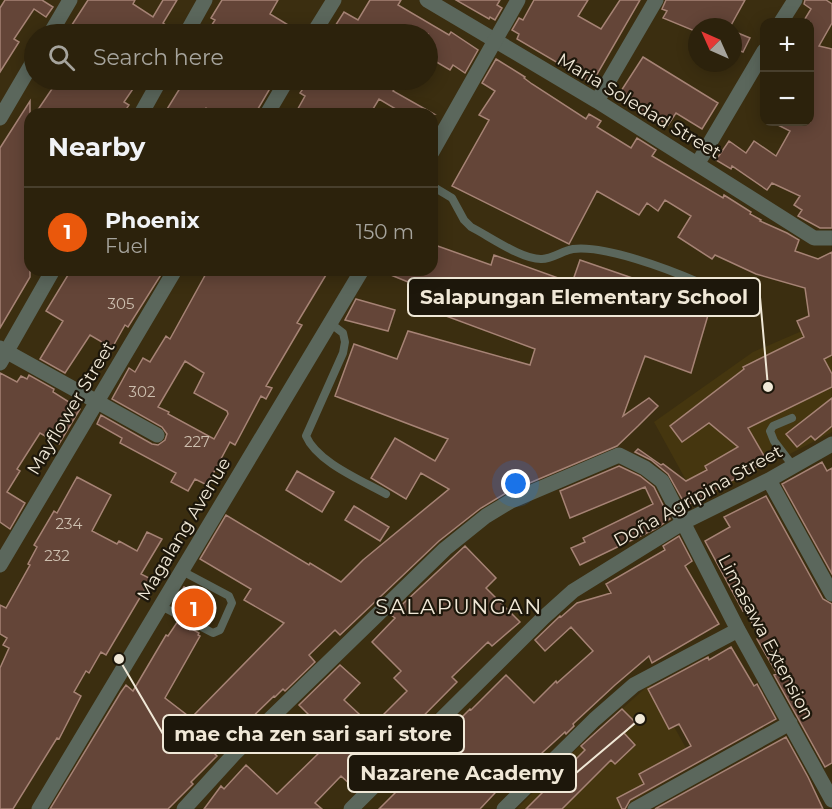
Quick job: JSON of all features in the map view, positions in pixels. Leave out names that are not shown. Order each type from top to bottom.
[{"type":"street","points":[[56,24],[70,0]]},
{"type":"street","points":[[192,24],[205,0]]},
{"type":"street","points":[[319,24],[333,0]]},
{"type":"street","name":"Maria Soledad Street","points":[[427,0],[698,163],[814,238],[832,238]]},
{"type":"street","points":[[438,141],[518,0]]},
{"type":"street","points":[[597,101],[656,0]]},
{"type":"street","points":[[784,18],[795,0]]},
{"type":"street","points":[[698,163],[760,59]]},
{"type":"street","points":[[0,118],[24,77]]},
{"type":"street","points":[[144,108],[154,90]]},
{"type":"street","points":[[271,108],[281,90]]},
{"type":"street","points":[[49,276],[2,354],[157,435]]},
{"type":"street","name":"Mayflower Street","points":[[0,565],[171,276]]},
{"type":"street","name":"Magalang Avenue","points":[[39,809],[358,276]]},
{"type":"street","name":"Doña Agripina Street","points":[[351,809],[573,591],[684,522],[769,480],[832,444]]},
{"type":"street","name":"Limasawa Extension","points":[[184,809],[236,752],[445,549],[486,516],[511,501],[619,455],[645,468],[662,482],[738,630],[832,800]]},
{"type":"street","points":[[769,480],[832,594]]},
{"type":"street","points":[[504,809],[624,692],[652,674],[738,630]]},
{"type":"street","points":[[635,809],[790,723]]},
{"type":"lane","points":[[438,190],[452,198],[464,220],[471,227],[525,256],[543,260],[573,249],[592,250],[621,255],[698,282]]},
{"type":"lane","points":[[330,323],[343,333],[345,342],[343,353],[306,436],[310,447],[330,462],[386,495]]},
{"type":"lane","points":[[792,418],[773,426],[770,431],[774,441],[793,466]]},
{"type":"lane","points":[[161,606],[213,633],[220,630],[232,603],[229,596],[182,571]]},
{"type":"shaded area","points":[[832,318],[832,432],[698,502],[654,422],[753,352]]},
{"type":"shaded area","points":[[650,684],[695,764],[619,809],[517,809],[570,755]]},
{"type":"building","points":[[5,0],[42,0],[53,7],[46,17],[34,9],[14,39],[19,42],[0,72],[0,8]]},
{"type":"building","points":[[88,0],[135,0],[133,4],[153,17],[163,0],[177,0],[164,24],[72,24]]},
{"type":"building","points":[[222,0],[278,0],[270,14],[286,24],[212,24],[215,20],[211,18]]},
{"type":"building","points":[[370,0],[401,0],[398,5],[430,24],[336,24],[344,12],[358,20]]},
{"type":"building","points":[[456,0],[500,0],[497,5],[502,8],[495,20],[490,17],[489,19]]},
{"type":"building","points":[[534,0],[588,0],[578,16],[601,29],[620,0],[640,0],[592,83],[517,39],[519,34],[512,30],[519,18],[523,20]]},
{"type":"building","points":[[666,0],[745,0],[735,18],[688,18],[688,28],[663,18],[667,11],[662,9]]},
{"type":"building","points":[[805,0],[826,0],[832,4],[832,23],[819,46],[832,49],[832,228],[820,228],[798,216],[802,210],[794,205],[800,196],[772,183],[767,190],[732,166],[731,169],[716,160],[729,141],[746,153],[754,141],[776,156],[790,131],[780,126],[814,126],[814,18],[805,18],[811,9],[804,4]]},
{"type":"building","points":[[438,29],[449,35],[451,32],[478,50],[465,73],[453,65],[450,70],[438,63]]},
{"type":"building","points":[[742,35],[750,38],[742,52]]},
{"type":"building","points":[[643,57],[718,103],[702,129],[676,113],[668,125],[654,116],[652,119],[632,106],[635,100],[621,91]]},
{"type":"building","points":[[496,59],[586,119],[589,114],[601,121],[597,127],[631,148],[637,138],[656,150],[652,156],[723,198],[724,195],[751,212],[750,214],[760,221],[799,240],[795,251],[818,259],[832,252],[832,355],[824,359],[832,374],[832,387],[748,428],[767,461],[686,506],[668,474],[651,460],[635,452],[638,449],[686,481],[707,470],[705,466],[738,447],[709,423],[682,442],[670,426],[744,369],[743,367],[804,337],[797,321],[809,316],[805,288],[756,274],[715,255],[712,259],[678,237],[691,216],[665,200],[658,211],[647,203],[639,215],[597,191],[569,244],[452,186],[489,120],[479,115],[495,91],[482,83]]},
{"type":"building","points":[[51,90],[132,90],[124,102],[129,105],[127,108],[39,108]]},
{"type":"building","points":[[179,90],[269,90],[259,108],[168,108]]},
{"type":"building","points":[[302,90],[394,90],[423,108],[394,108],[379,99],[374,108],[298,108],[305,96],[300,93]]},
{"type":"building","points":[[24,110],[24,276],[30,277],[0,328],[0,148]]},
{"type":"building","points":[[438,246],[491,265],[494,255],[572,283],[580,260],[711,305],[691,373],[645,356],[623,416],[649,398],[658,406],[617,446],[506,493],[481,508],[439,541],[340,635],[335,630],[309,655],[315,662],[285,691],[283,689],[274,696],[215,754],[217,756],[168,809],[50,809],[121,692],[126,685],[133,691],[166,635],[168,636],[178,621],[199,633],[200,636],[165,698],[191,718],[284,623],[244,600],[251,589],[200,559],[226,515],[341,582],[363,560],[449,489],[421,473],[406,499],[371,478],[395,438],[435,461],[448,439],[335,396],[354,344],[397,359],[408,331],[530,365],[535,349],[411,303],[418,286],[393,276],[438,276]]},
{"type":"building","points":[[67,276],[160,276],[128,327],[125,325],[112,348],[90,335],[65,373],[40,359],[63,321],[46,311]]},
{"type":"building","points":[[205,276],[325,276],[297,323],[302,325],[266,386],[272,388],[266,399],[261,396],[235,445],[230,442],[207,485],[195,479],[188,491],[171,482],[176,473],[120,443],[122,438],[97,424],[101,415],[152,444],[158,445],[165,440],[167,434],[162,427],[112,399],[129,368],[135,372],[143,358],[150,362],[166,336],[170,339]],"holes":[[[185,361],[204,373],[194,393],[227,411],[228,414],[214,439],[158,407]]]},
{"type":"building","points":[[356,299],[395,310],[388,331],[345,320]]},
{"type":"building","points":[[0,373],[17,382],[21,376],[27,379],[29,375],[54,389],[53,392],[80,409],[59,444],[40,433],[17,469],[20,471],[7,492],[25,503],[10,529],[0,522]]},
{"type":"building","points":[[832,398],[832,426],[815,440],[811,436],[797,447],[786,434]]},
{"type":"building","points":[[822,462],[827,471],[832,468],[832,574],[782,484]]},
{"type":"building","points":[[619,466],[640,476],[654,487],[670,519],[655,529],[580,565],[571,548],[585,542],[583,538],[653,504],[645,487],[570,518],[560,491]]},
{"type":"building","points":[[297,471],[334,492],[322,512],[286,490]]},
{"type":"building","points":[[77,477],[111,495],[92,531],[117,544],[119,541],[137,551],[147,532],[162,539],[141,574],[151,579],[106,655],[101,652],[89,673],[86,671],[74,692],[81,696],[59,739],[57,738],[13,809],[0,809],[0,668],[9,648],[3,645],[7,638],[0,634],[0,605],[6,608],[30,565],[28,564],[37,547],[34,545],[54,511],[57,513]]},
{"type":"building","points":[[766,496],[823,599],[832,604],[832,763],[825,767],[774,675],[777,674],[757,639],[760,637],[745,610],[743,611],[705,541],[730,527],[724,517]]},
{"type":"building","points":[[354,506],[389,527],[380,541],[345,520]]},
{"type":"building","points":[[679,536],[692,561],[685,566],[719,624],[652,663],[649,656],[573,724],[574,726],[566,734],[565,732],[543,752],[513,783],[508,779],[480,809],[379,809],[428,760],[421,753],[436,738],[438,741],[506,675],[534,703],[556,681],[557,683],[593,651],[571,627],[545,651],[535,640],[577,603],[611,593],[606,584],[665,550],[663,546]]},
{"type":"building","points":[[465,546],[496,578],[486,588],[520,622],[492,646],[488,642],[452,677],[457,682],[353,787],[341,776],[315,803],[322,809],[204,809],[221,786],[224,789],[246,765],[277,794],[324,748],[300,724],[309,715],[299,705],[340,665],[360,683],[344,700],[372,726],[407,691],[394,678],[401,671],[372,642],[395,618],[391,615]]},
{"type":"building","points":[[184,587],[215,606],[205,622],[174,603]]},
{"type":"building","points":[[731,647],[754,686],[757,684],[776,719],[630,800],[625,809],[622,809],[617,798],[644,784],[639,774],[691,746],[679,724],[669,729],[648,689]]},
{"type":"building","points":[[622,709],[635,722],[624,733],[635,745],[615,764],[611,760],[562,809],[526,809],[585,750],[581,746]]},
{"type":"building","points":[[786,737],[823,809],[655,809]]},
{"type":"place","name":"Salapungan Elementary School","points":[[768,387]]},
{"type":"place","name":"Phoenix","points":[[194,608]]},
{"type":"place","name":"mae cha zen sari sari store","points":[[119,659]]},
{"type":"place","name":"Nazarene Academy","points":[[640,719]]},
{"type":"district","name":"SALAPUNGAN","points":[[459,606]]}]
